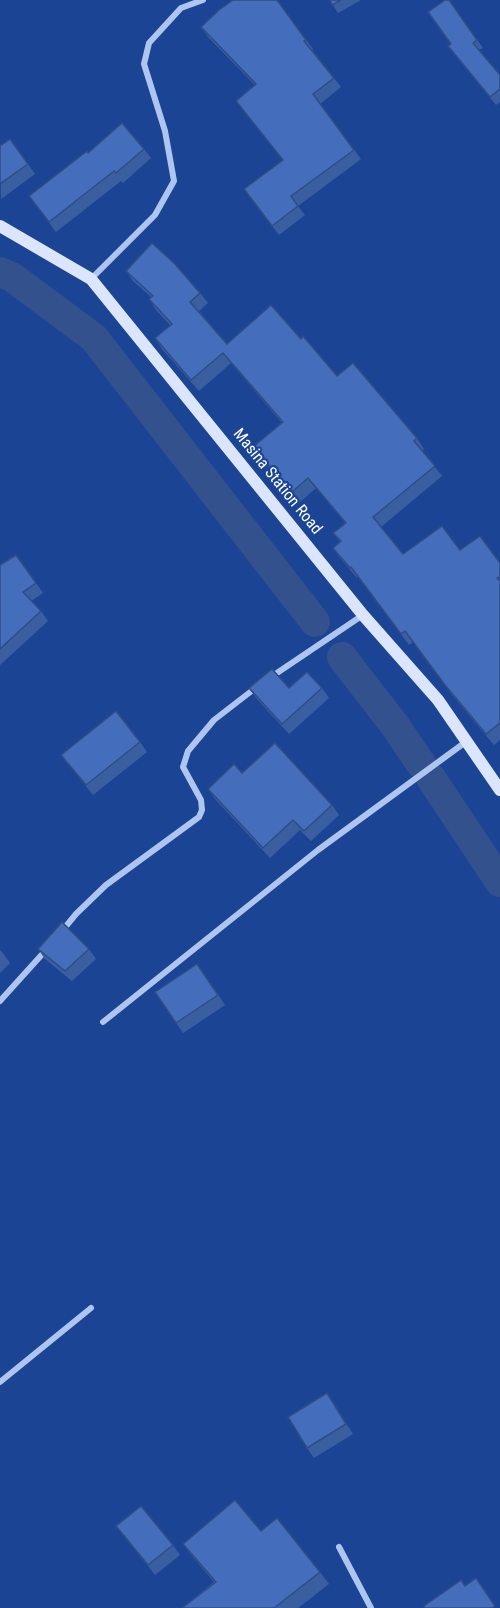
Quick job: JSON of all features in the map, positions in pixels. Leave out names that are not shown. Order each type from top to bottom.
[{"type":"street","points":[[91,279],[155,215],[174,181],[165,131],[144,64],[149,43],[181,8],[202,0]]},
{"type":"street","name":"Masina Station Road","points":[[0,226],[91,279],[363,615],[438,700],[500,789]]},
{"type":"street","points":[[56,939],[76,914],[106,885],[199,817],[202,810],[201,800],[183,767],[188,751],[214,720],[252,690],[363,615]]},
{"type":"street","points":[[103,1022],[318,850],[467,740]]},
{"type":"street","points":[[0,1001],[49,947]]},
{"type":"street","points":[[0,1382],[91,1308]]},
{"type":"street","points":[[339,1547],[371,1608]]},
{"type":"building","points":[[233,0],[277,0],[306,40],[304,41],[334,78],[313,94],[354,150],[291,196],[298,206],[272,226],[244,189],[283,160],[236,101],[256,84],[201,27]]},
{"type":"building","points":[[330,0],[341,0],[332,5]]},
{"type":"building","points":[[445,0],[449,0],[477,40],[473,43],[500,75],[500,89],[490,97],[448,46],[451,44],[428,12]]},
{"type":"building","points":[[122,123],[144,149],[116,173],[114,171],[49,222],[29,196],[87,151],[88,153]]},
{"type":"building","points":[[10,139],[28,164],[0,184],[0,146]]},
{"type":"building","points":[[152,243],[175,264],[200,293],[190,302],[227,344],[271,305],[301,339],[303,336],[337,376],[353,363],[417,438],[414,441],[435,466],[373,517],[403,554],[442,526],[460,550],[480,536],[500,563],[500,577],[497,578],[500,581],[500,723],[486,734],[445,685],[405,631],[401,634],[351,567],[333,548],[341,541],[333,533],[346,523],[308,478],[292,492],[253,447],[283,422],[223,353],[191,380],[155,338],[172,324],[149,299],[153,296],[126,271]]},
{"type":"building","points":[[16,555],[36,583],[23,592],[41,611],[0,649],[0,565]]},
{"type":"building","points":[[272,669],[289,688],[307,672],[322,688],[282,724],[249,688]]},
{"type":"building","points":[[116,711],[140,742],[86,785],[61,755]]},
{"type":"building","points":[[275,743],[332,805],[304,831],[293,820],[263,848],[208,789],[234,764],[242,773]]},
{"type":"building","points":[[62,922],[89,949],[65,971],[38,949]]},
{"type":"building","points":[[197,964],[218,995],[176,1023],[155,992]]},
{"type":"building","points":[[327,1393],[346,1424],[307,1448],[288,1417]]},
{"type":"building","points":[[235,1500],[261,1531],[277,1518],[320,1572],[274,1608],[182,1608],[216,1582],[183,1544]]},
{"type":"building","points":[[141,1506],[173,1545],[148,1565],[116,1526]]},
{"type":"building","points":[[476,1578],[495,1606],[492,1608],[425,1608],[424,1606],[461,1580],[465,1586]]},
{"type":"waterway","points":[[0,272],[12,277],[94,338],[315,622]]},
{"type":"waterway","points":[[342,657],[396,727],[421,764]]},
{"type":"waterway","points":[[431,778],[500,882]]}]
